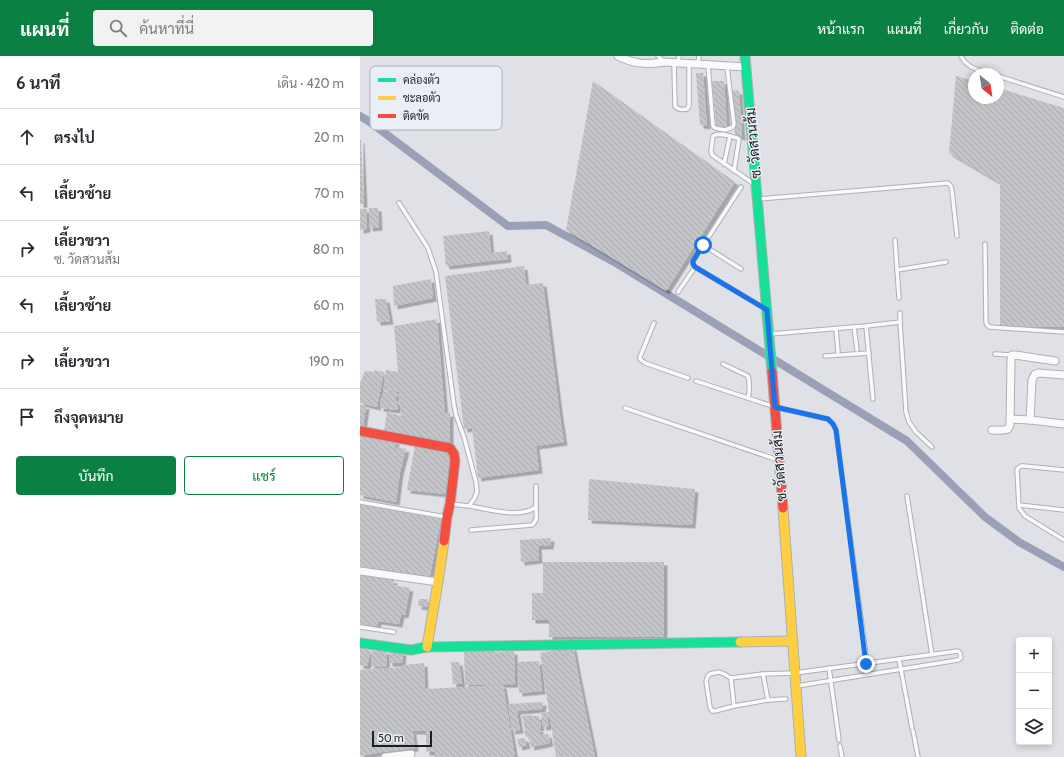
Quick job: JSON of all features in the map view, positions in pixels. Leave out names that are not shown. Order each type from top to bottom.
[{"type":"street","points":[[618,56],[641,64],[677,61],[698,65],[746,67]]},
{"type":"street","name":"ซ. วัดสวนส้ม","points":[[745,56],[775,407],[801,757]]},
{"type":"street","points":[[992,430],[1002,431],[1008,429],[1010,425],[1012,355],[1015,354],[1055,361]]},
{"type":"street","points":[[1030,420],[1032,380],[1035,374],[1064,375]]},
{"type":"street","points":[[1010,420],[1030,420],[1064,424]]},
{"type":"street","points":[[360,430],[450,448],[454,454],[455,461],[450,504],[427,647]]},
{"type":"street","points":[[360,570],[438,582]]},
{"type":"street","points":[[360,643],[411,650],[427,647],[793,641]]},
{"type":"street","points":[[385,757],[411,754]]},
{"type":"lane","points":[[658,56],[664,62]]},
{"type":"lane","points":[[698,65],[699,56]]},
{"type":"lane","points":[[961,56],[964,62],[973,68]]},
{"type":"lane","points":[[677,61],[675,106],[681,110],[687,109],[689,106],[689,64]]},
{"type":"lane","points":[[708,65],[713,126],[715,128],[725,130],[732,127],[734,124],[727,67]]},
{"type":"lane","points":[[1004,78],[1064,97]]},
{"type":"lane","points":[[734,171],[739,139],[715,134],[713,136],[711,154],[724,164],[734,171],[756,186]]},
{"type":"lane","points":[[724,164],[730,136]]},
{"type":"lane","points":[[758,199],[948,183],[951,186],[952,191],[957,236]]},
{"type":"lane","points":[[741,187],[693,261],[693,264],[695,267],[767,310]]},
{"type":"lane","points":[[399,203],[428,248],[435,268],[454,405],[476,482],[477,492],[469,506]]},
{"type":"lane","points":[[895,240],[899,298]]},
{"type":"lane","points":[[985,244],[987,325],[1064,332]]},
{"type":"lane","points":[[703,245],[740,268]]},
{"type":"lane","points":[[897,270],[946,262]]},
{"type":"lane","points":[[678,292],[695,267]]},
{"type":"lane","points":[[900,313],[906,412],[909,422],[916,432],[932,447]]},
{"type":"lane","points":[[769,334],[900,322]]},
{"type":"lane","points":[[654,323],[640,359],[645,363],[688,378]]},
{"type":"lane","points":[[866,326],[873,399]]},
{"type":"lane","points":[[854,327],[857,350]]},
{"type":"lane","points":[[836,329],[838,352]]},
{"type":"lane","points":[[825,356],[869,353]]},
{"type":"lane","points":[[995,354],[1012,355]]},
{"type":"lane","points":[[723,364],[748,376],[750,390],[748,398]]},
{"type":"lane","points":[[696,381],[775,407],[828,419],[833,424],[836,430],[866,664]]},
{"type":"lane","points":[[625,408],[779,460]]},
{"type":"lane","points":[[1064,470],[1024,466],[1020,466],[1017,469],[1019,508],[1022,513],[1064,540]]},
{"type":"lane","points":[[471,530],[532,525],[536,519],[536,486]]},
{"type":"lane","points":[[907,496],[932,655]]},
{"type":"lane","points":[[360,502],[447,517]]},
{"type":"lane","points":[[450,504],[509,512],[523,512],[532,510],[536,506]]},
{"type":"lane","points":[[1019,505],[1064,510]]},
{"type":"lane","points":[[360,627],[394,632]]},
{"type":"lane","points":[[786,699],[768,700],[734,706],[715,712],[712,711],[710,707],[706,681],[710,674],[719,672],[731,678],[763,674],[795,673],[958,652],[960,653],[961,658],[958,660],[901,670],[796,686]]},
{"type":"lane","points":[[899,659],[918,757]]},
{"type":"lane","points":[[829,668],[839,740]]},
{"type":"lane","points":[[763,674],[768,700]]},
{"type":"lane","points":[[731,678],[734,706]]},
{"type":"lane","points":[[840,746],[842,757]]},
{"type":"building","points":[[696,73],[703,73],[707,126],[700,125]]},
{"type":"building","points":[[956,76],[968,79],[968,104],[1004,104],[1004,90],[1064,108],[1064,327],[1000,326],[1000,183],[949,153]]},
{"type":"building","points":[[593,81],[735,182],[666,291],[566,230]]},
{"type":"building","points":[[712,81],[724,81],[727,127],[716,126]]},
{"type":"building","points":[[732,90],[739,91],[742,137],[735,135]]},
{"type":"building","points":[[361,140],[364,204],[360,204]]},
{"type":"building","points":[[369,208],[378,208],[379,227],[369,228]]},
{"type":"building","points":[[360,209],[367,209],[367,229],[360,230]]},
{"type":"building","points":[[489,231],[491,253],[507,251],[508,259],[446,266],[443,236]]},
{"type":"building","points":[[524,266],[526,285],[543,283],[564,442],[536,446],[539,470],[478,478],[472,428],[464,429],[445,276]]},
{"type":"building","points":[[431,279],[433,298],[394,306],[393,286]]},
{"type":"building","points":[[375,299],[386,299],[390,321],[377,322]]},
{"type":"building","points":[[437,319],[445,414],[450,413],[450,442],[384,431],[387,412],[401,416],[399,392],[383,390],[385,382],[399,384],[384,381],[386,370],[398,372],[394,326]]},
{"type":"building","points":[[374,370],[384,372],[377,407],[360,403],[360,383],[365,371],[374,372]]},
{"type":"building","points":[[384,391],[397,393],[395,401],[398,401],[398,410],[380,408]]},
{"type":"building","points":[[360,405],[366,406],[363,427],[360,426]]},
{"type":"building","points":[[360,434],[396,441],[393,457],[397,447],[406,449],[400,472],[396,502],[360,495]]},
{"type":"building","points":[[415,445],[450,453],[445,494],[407,490]]},
{"type":"building","points":[[589,479],[695,489],[692,525],[588,520]]},
{"type":"building","points":[[360,504],[441,519],[429,580],[360,567]]},
{"type":"building","points":[[551,538],[550,546],[538,546],[539,560],[521,562],[520,540]]},
{"type":"building","points":[[543,562],[664,562],[664,637],[549,637],[549,620],[532,620],[532,593],[543,593]]},
{"type":"building","points":[[360,575],[394,580],[393,585],[410,588],[405,615],[401,614],[399,624],[378,621],[377,626],[360,624]]},
{"type":"building","points":[[419,599],[428,599],[427,607],[418,606]]},
{"type":"building","points":[[573,647],[595,757],[556,757],[550,718],[547,718],[549,726],[543,727],[541,713],[549,712],[540,653]]},
{"type":"building","points":[[360,648],[371,651],[367,666],[360,665]]},
{"type":"building","points":[[464,648],[491,648],[491,653],[514,651],[515,684],[465,685]]},
{"type":"building","points":[[371,651],[387,651],[386,667],[371,667]]},
{"type":"building","points":[[389,652],[403,652],[402,663],[389,663]]},
{"type":"building","points":[[539,661],[542,691],[519,693],[518,662]]},
{"type":"building","points":[[451,662],[459,662],[462,684],[453,684]]},
{"type":"building","points":[[424,663],[425,689],[503,685],[515,757],[435,757],[435,752],[426,752],[426,731],[413,731],[408,698],[415,748],[360,756],[360,670],[403,667],[404,665]]},
{"type":"building","points":[[543,702],[542,709],[517,711],[520,730],[512,731],[508,704]]},
{"type":"building","points":[[522,716],[539,716],[541,727],[536,729],[540,728],[540,735],[548,734],[550,743],[531,747],[529,737],[534,736],[526,737]]},
{"type":"building","points":[[525,738],[527,745],[519,747],[517,739]]},
{"type":"waterway","points":[[360,116],[370,122]]},
{"type":"waterway","points":[[381,130],[508,226],[546,225],[616,263],[907,441],[985,517],[1019,542],[1064,567]]},
{"type":"traffic: fast","points":[[745,56],[772,372]]},
{"type":"traffic: fast","points":[[360,643],[411,650],[427,647],[740,642]]},
{"type":"traffic: slow","points":[[783,508],[801,757]]},
{"type":"traffic: slow","points":[[427,647],[444,541]]},
{"type":"traffic: slow","points":[[740,642],[793,641]]},
{"type":"traffic: jam","points":[[772,372],[783,508]]},
{"type":"traffic: jam","points":[[360,431],[450,448],[454,454],[455,461],[444,541]]},
{"type":"route","points":[[703,245],[693,261],[695,267],[767,310],[775,407],[828,419],[831,421],[836,430],[866,664]]}]
